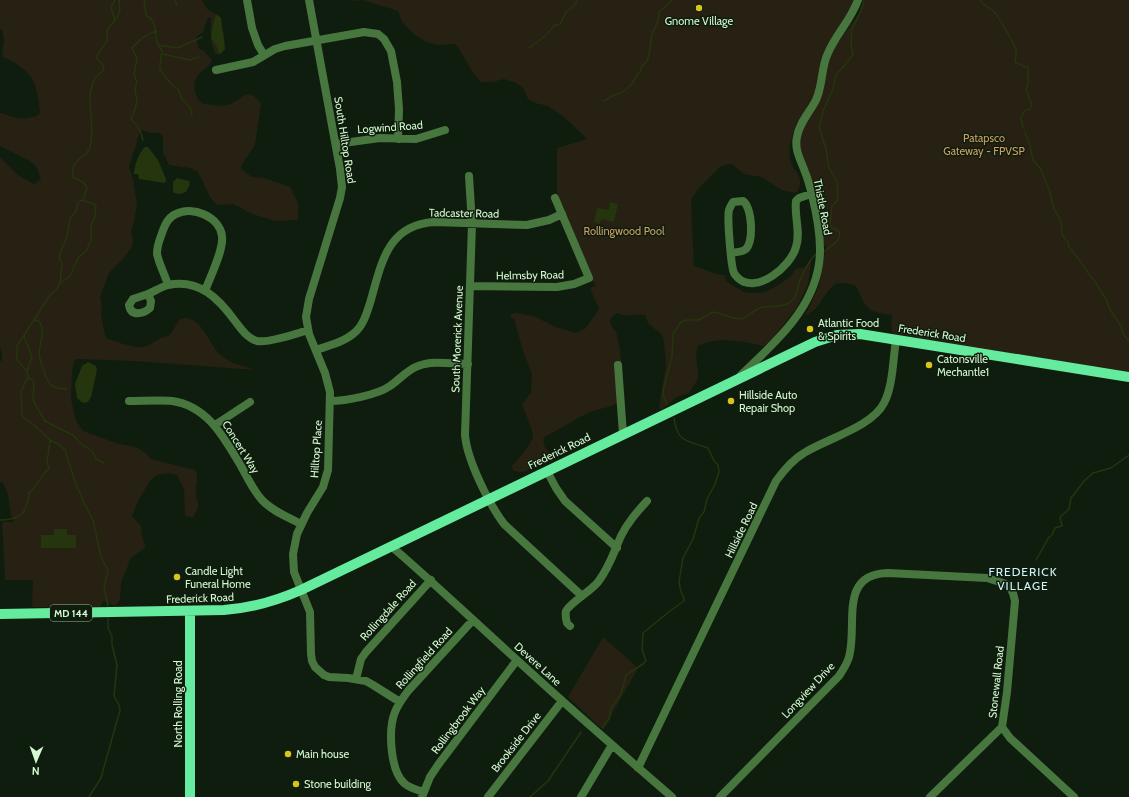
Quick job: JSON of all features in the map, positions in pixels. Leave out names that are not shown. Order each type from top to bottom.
[{"type":"main road","name":"Frederick Road","points":[[0,614],[224,610],[250,608],[273,602],[301,590],[827,337],[847,334],[896,340],[1129,377]]},
{"type":"main road","name":"North Rolling Road","points":[[190,611],[190,797]]},
{"type":"street","points":[[247,0],[252,28],[258,45],[264,54]]},
{"type":"street","name":"South Hilltop Road","points":[[309,0],[336,144],[341,180],[340,198],[309,299],[306,317],[308,330],[316,350]]},
{"type":"street","name":"Thistle Road","points":[[735,381],[772,346],[800,312],[806,303],[816,277],[820,253],[817,226],[812,194],[797,152],[797,137],[799,129],[817,98],[827,54],[831,45],[849,20],[858,0]]},
{"type":"street","points":[[216,70],[253,62],[264,54],[285,46],[364,32],[378,34],[384,39],[390,51],[397,82],[399,109],[398,138]]},
{"type":"street","name":"Logwind Road","points":[[336,144],[368,139],[409,139],[423,137],[445,130]]},
{"type":"street","name":"South Morerick Avenue","points":[[469,176],[472,224],[466,444],[470,458],[497,516],[582,596]]},
{"type":"street","points":[[731,253],[743,251],[748,245],[750,236],[750,217],[748,207],[743,200],[734,202],[729,210],[731,253],[734,274],[742,281],[748,283],[760,282],[780,271],[791,258],[798,242],[796,202],[799,198],[812,194]]},
{"type":"street","points":[[555,198],[562,214]]},
{"type":"street","points":[[168,286],[158,254],[158,243],[163,229],[171,218],[176,214],[189,211],[208,216],[214,220],[218,224],[222,235],[221,248],[205,291]]},
{"type":"street","name":"Tadcaster Road","points":[[316,350],[349,337],[359,328],[366,315],[387,250],[396,237],[403,232],[426,222],[527,225],[543,222],[562,214]]},
{"type":"street","name":"Helmsby Road","points":[[470,286],[557,288],[574,284],[589,278],[562,214]]},
{"type":"street","points":[[148,294],[168,286],[183,284],[198,288],[212,295],[222,304],[243,332],[252,339],[258,341],[268,341],[308,330]]},
{"type":"street","name":"Hillside Road","points":[[638,768],[776,481],[790,464],[805,452],[861,424],[872,417],[879,410],[889,389],[896,340]]},
{"type":"street","name":"Hilltop Place","points":[[316,350],[328,382],[330,401],[328,470],[326,480],[301,524],[297,534],[293,554],[294,572],[310,612],[312,661],[315,667],[324,675],[329,677],[356,679],[373,685],[400,702]]},
{"type":"street","points":[[330,401],[352,399],[388,387],[419,365],[468,364]]},
{"type":"street","points":[[618,364],[623,434]]},
{"type":"street","name":"Concert Way","points":[[129,401],[161,401],[183,404],[201,412],[215,425],[222,435],[261,499],[273,509],[301,524]]},
{"type":"street","points":[[215,425],[250,402]]},
{"type":"street","points":[[547,471],[565,502],[616,548]]},
{"type":"street","points":[[570,626],[565,617],[566,610],[600,580],[608,567],[628,524],[647,501]]},
{"type":"street","name":"Devere Lane","points":[[391,546],[431,580],[517,660],[672,797]]},
{"type":"street","name":"Longview Drive","points":[[720,797],[844,669],[851,648],[852,609],[854,595],[857,588],[866,578],[872,575],[888,573],[975,577],[998,581],[1006,584],[1010,588]]},
{"type":"street","name":"Rollingdale Road","points":[[356,679],[362,659],[366,652],[431,580]]},
{"type":"street","name":"Stonewall Road","points":[[1010,588],[1015,601],[1007,692],[1002,727],[1010,738],[1074,797]]},
{"type":"street","name":"Rollingfield Road","points":[[423,794],[404,783],[396,770],[391,742],[392,720],[400,702],[473,620]]},
{"type":"street","name":"Rollingbrook Way","points":[[423,794],[430,777],[438,765],[517,660]]},
{"type":"street","name":"Brookside Drive","points":[[488,797],[562,700]]},
{"type":"street","points":[[930,797],[1002,727]]},
{"type":"street","points":[[581,797],[612,745]]},
{"type":"green space","points":[[0,0],[202,0],[208,10],[218,15],[225,43],[223,52],[220,54],[215,54],[211,41],[211,18],[208,17],[203,32],[196,37],[199,49],[203,50],[212,60],[199,74],[195,82],[194,86],[197,98],[203,104],[222,106],[233,103],[249,94],[256,98],[261,104],[255,145],[241,166],[242,170],[252,177],[264,178],[290,187],[298,203],[298,220],[275,221],[252,214],[233,204],[216,204],[210,197],[198,172],[190,168],[169,165],[163,153],[163,137],[160,133],[151,133],[142,130],[139,134],[129,167],[133,179],[137,204],[134,223],[131,230],[133,242],[125,257],[109,273],[100,297],[102,305],[101,314],[105,335],[107,339],[143,347],[168,336],[181,319],[187,318],[193,320],[202,328],[221,355],[237,364],[255,370],[135,361],[76,359],[74,362],[72,370],[71,399],[76,420],[83,431],[119,444],[136,447],[146,453],[151,459],[195,470],[197,475],[196,495],[198,506],[196,513],[192,518],[185,516],[184,489],[177,475],[162,474],[155,476],[150,481],[139,499],[132,516],[141,526],[142,536],[146,547],[131,558],[121,583],[120,600],[115,606],[103,601],[100,608],[32,607],[33,580],[5,580],[2,522],[13,522],[14,520],[11,516],[8,494],[2,481],[0,483],[0,361],[2,361],[2,353],[0,348],[0,157],[18,175],[34,184],[41,179],[36,166],[28,160],[0,146],[0,113],[12,117],[23,118],[38,115],[40,113],[37,93],[32,78],[21,67],[3,57],[2,53],[4,40],[2,30],[0,29]]},
{"type":"green space","points":[[362,0],[862,0],[853,19],[839,41],[858,15],[864,0],[1129,0],[1129,372],[893,334],[891,330],[892,315],[873,311],[866,305],[856,286],[847,283],[840,283],[831,288],[815,309],[805,316],[819,286],[826,245],[822,248],[798,144],[802,128],[796,127],[791,142],[790,158],[800,180],[798,191],[795,193],[782,190],[761,177],[744,174],[732,164],[720,167],[698,189],[691,200],[694,266],[724,275],[727,282],[744,292],[766,292],[791,276],[796,269],[805,267],[812,257],[808,285],[796,309],[770,342],[763,346],[747,342],[721,340],[698,346],[696,355],[698,379],[689,393],[677,397],[661,410],[659,407],[666,366],[664,341],[661,334],[648,323],[645,315],[627,316],[618,313],[612,317],[610,322],[616,333],[621,357],[623,386],[619,401],[612,406],[586,414],[546,436],[543,439],[545,448],[554,457],[525,471],[519,472],[513,470],[512,466],[525,451],[533,438],[532,430],[522,405],[531,392],[532,374],[523,351],[514,319],[510,318],[512,314],[516,313],[534,316],[553,326],[576,333],[585,329],[599,309],[590,288],[594,286],[596,287],[557,192],[557,148],[587,139],[563,116],[548,106],[535,103],[528,99],[523,88],[516,83],[504,79],[493,82],[481,82],[473,73],[462,53],[455,44],[438,45],[426,42],[414,34],[402,22],[398,11]]},
{"type":"green space","points":[[603,637],[638,668],[603,730],[568,697]]},
{"type":"shaded area","points":[[216,15],[221,18],[225,49],[219,55],[217,47],[211,38]]},
{"type":"shaded area","points":[[145,147],[148,147],[158,160],[166,179],[165,183],[139,179],[138,174],[134,174],[137,159]]},
{"type":"shaded area","points":[[177,178],[189,181],[190,184],[186,192],[180,194],[174,193],[173,182]]},
{"type":"shaded area","points":[[610,202],[618,204],[614,222],[601,219],[600,224],[594,222],[597,208],[609,210]]},
{"type":"shaded area","points":[[88,362],[96,366],[97,370],[91,397],[88,402],[83,403],[77,398],[75,384],[82,366]]},
{"type":"shaded area","points":[[54,529],[67,529],[67,535],[76,535],[76,548],[41,548],[41,535],[54,535]]},
{"type":"waterway","points":[[115,0],[111,7],[115,21]]},
{"type":"waterway","points":[[27,371],[17,360],[17,346],[50,295],[57,289],[60,283],[62,263],[59,258],[60,253],[67,237],[70,218],[76,211],[78,203],[84,198],[87,188],[84,183],[73,177],[73,170],[76,162],[88,151],[92,139],[90,106],[91,90],[94,80],[104,68],[96,57],[107,41],[107,30],[118,16],[120,9],[119,0]]},
{"type":"waterway","points":[[144,0],[146,15],[150,17],[154,24],[157,42],[162,51],[160,70],[172,85],[178,89],[182,99],[190,107],[192,115]]},
{"type":"waterway","points":[[175,0],[177,6]]},
{"type":"waterway","points":[[529,48],[544,37],[555,25],[560,24],[566,12],[575,5],[577,0]]},
{"type":"waterway","points":[[604,101],[621,93],[631,85],[642,66],[647,61],[652,34],[658,21],[659,12],[672,0]]},
{"type":"waterway","points":[[824,252],[838,240],[840,234],[839,231],[832,228],[830,225],[832,206],[838,200],[837,182],[829,168],[826,149],[819,127],[824,109],[833,89],[836,75],[853,55],[851,43],[852,29],[861,11],[864,0]]},
{"type":"waterway","points":[[980,0],[996,14],[1013,42],[1016,50],[1015,62],[1028,68],[1028,84],[1026,90],[1032,105],[1030,109],[1024,111],[1021,118],[1023,127]]},
{"type":"waterway","points":[[143,140],[139,128],[131,119],[137,102],[135,89],[137,82],[134,75],[137,58],[132,48],[146,35],[157,31]]},
{"type":"waterway","points":[[158,45],[177,48],[202,37]]},
{"type":"waterway","points":[[163,54],[190,60],[199,57]]},
{"type":"waterway","points":[[1025,132],[1033,160],[1040,168],[1049,189],[1054,209],[1061,221],[1062,235],[1068,242],[1069,247],[1096,283],[1107,301],[1110,310],[1121,326],[1123,334],[1129,341]]},
{"type":"waterway","points":[[60,283],[70,276],[78,258],[86,251],[91,241],[91,226],[95,217],[96,206],[82,200]]},
{"type":"waterway","points":[[667,404],[663,395],[663,390],[672,357],[673,334],[681,322],[686,320],[699,320],[713,312],[742,319],[762,307],[787,304],[795,297],[801,277],[816,254]]},
{"type":"waterway","points":[[34,319],[40,322],[41,326],[42,334],[39,353],[47,379],[54,387],[66,389]]},
{"type":"waterway","points":[[24,336],[32,357],[27,371],[28,377],[34,384],[33,399],[45,421],[73,435],[80,443],[93,452],[96,459],[104,463]]},
{"type":"waterway","points":[[28,377],[21,391],[22,415],[50,440],[60,445],[65,450],[74,479],[93,520],[101,557],[108,570],[104,587],[108,606]]},
{"type":"waterway","points":[[603,727],[609,719],[611,708],[621,694],[626,675],[646,661],[642,649],[643,633],[684,601],[679,582],[683,558],[693,539],[699,518],[704,512],[707,499],[715,484],[719,472],[718,465],[714,461],[708,448],[689,442],[681,437],[678,433],[674,418]]},
{"type":"waterway","points":[[0,520],[13,519],[22,514],[27,506],[29,493],[49,468],[47,463],[50,440]]},
{"type":"waterway","points":[[1036,560],[1055,528],[1062,526],[1060,517],[1069,509],[1071,498],[1085,480],[1093,473],[1111,468],[1129,455]]},
{"type":"waterway","points":[[89,797],[101,778],[120,710],[114,696],[117,665],[112,645],[112,636],[108,628],[108,618]]},
{"type":"waterway","points":[[530,797],[548,781],[581,732]]},
{"type":"place","name":"Gnome Village","points":[[699,8]]},
{"type":"place","name":"Atlantic Food & Spirits","points":[[810,329]]},
{"type":"place","name":"Catonsville Mechantle1","points":[[929,365]]},
{"type":"place","name":"Hillside Auto Repair Shop","points":[[731,401]]},
{"type":"place","name":"Candle Light Funeral Home","points":[[177,577]]},
{"type":"place","name":"Main house","points":[[288,754]]},
{"type":"place","name":"Stone building","points":[[296,784]]},
{"type":"district","name":"FREDERICK VILLAGE","points":[[1023,579]]},
{"type":"park label","name":"Patapsco Gateway - FPVSP","points":[[984,144]]},
{"type":"park label","name":"Rollingwood Pool","points":[[624,231]]}]
